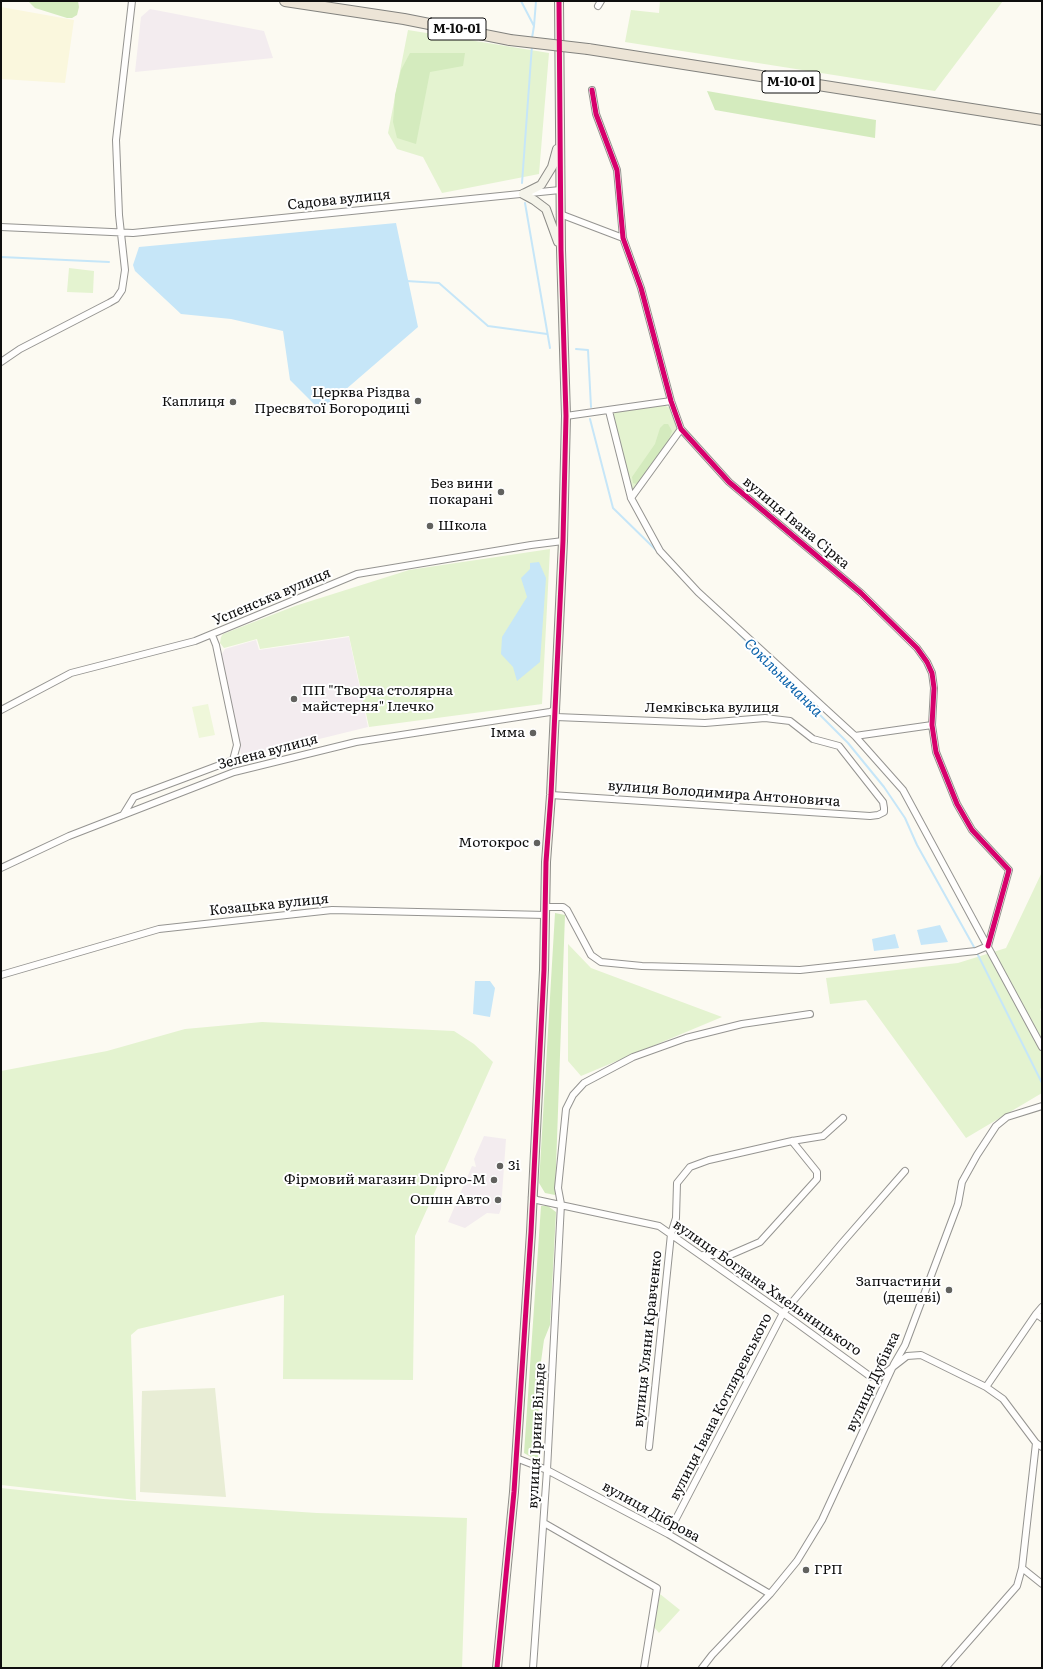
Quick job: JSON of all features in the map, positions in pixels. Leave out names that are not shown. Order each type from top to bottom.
[{"type":"highway","name":"М-10-01","points":[[285,1],[404,19],[510,40],[588,50],[1042,120]]},
{"type":"main road","points":[[497,1668],[516,1458],[532,1197],[546,911],[546,862],[556,713],[563,541],[566,416],[560,250],[559,1]]},
{"type":"main road","points":[[523,194],[541,185],[548,175],[560,137]]},
{"type":"main road","points":[[523,194],[546,209],[560,250]]},
{"type":"street","points":[[1,362],[20,349],[116,299],[122,290],[125,279],[116,140],[132,1]]},
{"type":"street","name":"вулиця Івана Сірка","points":[[592,90],[596,114],[618,170],[623,238],[641,288],[671,401],[681,429],[729,482],[861,594],[917,648],[927,662],[932,673],[934,688],[932,725],[936,752],[957,804],[972,830],[1009,870],[988,946]]},
{"type":"street","name":"Садова вулиця","points":[[1,228],[121,232],[560,190]]},
{"type":"street","points":[[560,214],[623,238]]},
{"type":"street","points":[[566,416],[671,401]]},
{"type":"street","points":[[609,411],[631,498],[660,551],[698,592],[855,736],[903,790],[1042,1046]]},
{"type":"street","points":[[631,498],[681,429]]},
{"type":"street","name":"Успенська вулиця","points":[[1,710],[71,673],[195,641],[357,574],[530,545],[563,541]]},
{"type":"street","points":[[212,635],[216,645],[237,745],[233,760],[234,772]]},
{"type":"street","name":"Зелена вулиця","points":[[1,868],[70,836],[234,772],[356,742],[550,712],[556,713]]},
{"type":"street","name":"Лемківська вулиця","points":[[556,713],[704,723],[766,718],[790,721],[814,739],[839,746],[883,802]]},
{"type":"street","points":[[855,736],[932,725]]},
{"type":"street","points":[[123,815],[134,797],[233,760]]},
{"type":"street","name":"вулиця Володимира Антоновича","points":[[551,795],[870,816],[878,815],[884,812],[883,802]]},
{"type":"street","name":"Козацька вулиця","points":[[1,975],[159,928],[332,910],[546,911],[563,907],[567,910],[591,955],[600,962],[642,966],[800,970],[976,951],[988,946]]},
{"type":"street","name":"вулиця Ірини Вільде","points":[[533,1668],[548,1470],[561,1204],[558,1188],[566,1109],[573,1094],[584,1083],[633,1057],[686,1038],[742,1024],[810,1014]]},
{"type":"street","name":"вулиця Дубівка","points":[[702,1668],[712,1654],[770,1594],[797,1561],[822,1520],[894,1364],[905,1345],[958,1204],[962,1182],[977,1155],[996,1126],[1007,1117],[1042,1106]]},
{"type":"street","name":"вулиця Уляни Кравченко","points":[[649,1447],[671,1234],[676,1218],[677,1183],[690,1167],[709,1160],[792,1141],[824,1136],[843,1118]]},
{"type":"street","points":[[702,1255],[730,1255],[760,1242],[817,1179],[817,1172],[792,1141]]},
{"type":"street","name":"вулиця Івана Котляревського","points":[[668,1534],[783,1313],[905,1172]]},
{"type":"street","name":"вулиця Богдана Хмельницького","points":[[532,1197],[537,1200],[659,1226],[702,1255],[871,1377],[880,1377],[894,1364],[907,1356],[920,1354],[986,1387],[1003,1399],[1036,1443],[1042,1447]]},
{"type":"street","points":[[986,1387],[1042,1307]]},
{"type":"street","points":[[1036,1314],[1042,1318]]},
{"type":"street","points":[[945,1668],[1017,1586],[1022,1568],[1036,1443]]},
{"type":"street","name":"вулиця Діброва","points":[[516,1458],[548,1470],[668,1534],[770,1594]]},
{"type":"street","points":[[544,1523],[656,1588],[644,1668]]},
{"type":"street","points":[[1022,1568],[1042,1584]]},
{"type":"shaded area","points":[[1,7],[74,20],[65,83],[1,79]]},
{"type":"shaded area","points":[[150,9],[264,31],[273,58],[135,72],[141,17]]},
{"type":"shaded area","points":[[349,637],[368,727],[242,758],[219,659],[225,649],[256,640],[259,650]]},
{"type":"shaded area","points":[[484,1136],[506,1139],[501,1209],[499,1214],[487,1213],[465,1228],[448,1222],[472,1166],[476,1167],[474,1159]]},
{"type":"green space","points":[[28,1],[78,1],[79,7],[77,15],[72,18],[67,18],[35,8]]},
{"type":"green space","points":[[660,1],[1003,1],[935,91],[625,42],[631,10],[659,13]]},
{"type":"green space","points":[[408,30],[549,53],[539,174],[442,193],[423,157],[397,149],[388,133]]},
{"type":"green space","points":[[410,53],[465,53],[463,66],[430,72],[416,144],[397,138],[393,122],[395,95],[401,70]]},
{"type":"green space","points":[[707,91],[876,120],[875,138],[715,110]]},
{"type":"green space","points":[[69,268],[94,271],[93,293],[67,292]]},
{"type":"green space","points":[[663,405],[671,408],[678,426],[676,436],[634,491],[630,492],[613,414],[618,411]]},
{"type":"green space","points":[[664,424],[668,424],[672,431],[668,442],[640,481],[636,484],[633,483],[632,477],[655,444],[660,428]]},
{"type":"green space","points":[[550,549],[542,704],[369,727],[349,636],[260,649],[257,639],[224,648],[220,643],[223,634],[295,606],[409,570]]},
{"type":"green space","points":[[208,704],[215,735],[199,738],[192,707]]},
{"type":"green space","points":[[1042,872],[1042,1005],[1040,1010],[1042,1011],[1042,1093],[966,1138],[866,1000],[830,1004],[826,978],[958,963],[1006,948]]},
{"type":"green space","points":[[555,913],[565,915],[555,1195],[545,1193],[539,1183]]},
{"type":"green space","points":[[568,944],[591,968],[722,1017],[581,1076],[568,1061]]},
{"type":"green space","points":[[262,1022],[454,1031],[474,1044],[493,1062],[415,1236],[413,1380],[283,1379],[284,1295],[138,1329],[131,1335],[136,1500],[1,1485],[1,1071],[107,1051],[185,1029]]},
{"type":"green space","points":[[541,1206],[548,1206],[556,1212],[550,1325],[544,1340],[538,1383],[539,1406],[536,1428],[541,1437],[538,1461],[524,1453]]},
{"type":"green space","points":[[215,1388],[226,1497],[140,1492],[142,1391]]},
{"type":"green space","points":[[1,1488],[103,1499],[317,1513],[467,1518],[462,1668],[1,1668]]},
{"type":"green space","points":[[660,1594],[680,1610],[659,1633],[654,1627]]},
{"type":"water","points":[[396,223],[418,327],[330,403],[317,407],[290,380],[283,331],[231,319],[181,314],[135,271],[133,265],[139,247]]},
{"type":"water","points":[[539,562],[546,578],[540,662],[517,681],[513,667],[501,654],[502,637],[527,597],[521,578],[530,569],[530,563]]},
{"type":"water","points":[[940,925],[948,942],[921,945],[917,930]]},
{"type":"water","points":[[895,934],[899,948],[874,951],[872,939]]},
{"type":"water","points":[[475,981],[490,981],[495,988],[490,1017],[473,1014]]},
{"type":"waterway","points":[[521,1],[534,26],[532,38]]},
{"type":"waterway","points":[[534,26],[536,1]]},
{"type":"waterway","points":[[522,183],[532,45]]},
{"type":"waterway","points":[[525,203],[550,348]]},
{"type":"waterway","points":[[1,257],[109,262]]},
{"type":"waterway","points":[[406,281],[439,283],[488,326],[547,334]]},
{"type":"waterway","points":[[576,349],[588,350],[591,407]]},
{"type":"waterway","name":"Сокільничанка","points":[[590,419],[613,508],[658,552]]},
{"type":"waterway","name":"Сокільничанка","points":[[738,633],[848,743],[884,787],[905,818],[917,845],[974,947]]},
{"type":"waterway","name":"Сокільничанка","points":[[978,955],[1042,1083]]},
{"type":"cycle path","points":[[497,1668],[514,1492],[531,1232],[544,970],[546,862],[551,795],[563,541],[566,416],[561,250],[559,1]]},
{"type":"cycle path","points":[[592,90],[596,114],[617,170],[623,238],[641,288],[671,401],[681,429],[729,482],[861,593],[917,648],[927,662],[932,673],[934,688],[932,725],[936,752],[957,804],[972,830],[1009,870],[988,946]]},
{"type":"place","name":"Церква Різдва Пресвятої Богородиці","points":[[418,401]]},
{"type":"place","name":"Каплиця","points":[[233,402]]},
{"type":"place","name":"Без вини покарані","points":[[501,492]]},
{"type":"place","name":"Школа","points":[[430,526]]},
{"type":"place","name":"ПП \"Творча столярна майстерня\" Ілечко","points":[[294,699]]},
{"type":"place","name":"Імма","points":[[533,733]]},
{"type":"place","name":"Мотокрос","points":[[537,843]]},
{"type":"place","name":"3і","points":[[500,1166]]},
{"type":"place","name":"Фірмовий магазин Dnipro-M","points":[[494,1180]]},
{"type":"place","name":"Опшн Авто","points":[[498,1200]]},
{"type":"place","name":"Запчастини (дешеві)","points":[[949,1290]]},
{"type":"place","name":"ГРП","points":[[806,1570]]}]
